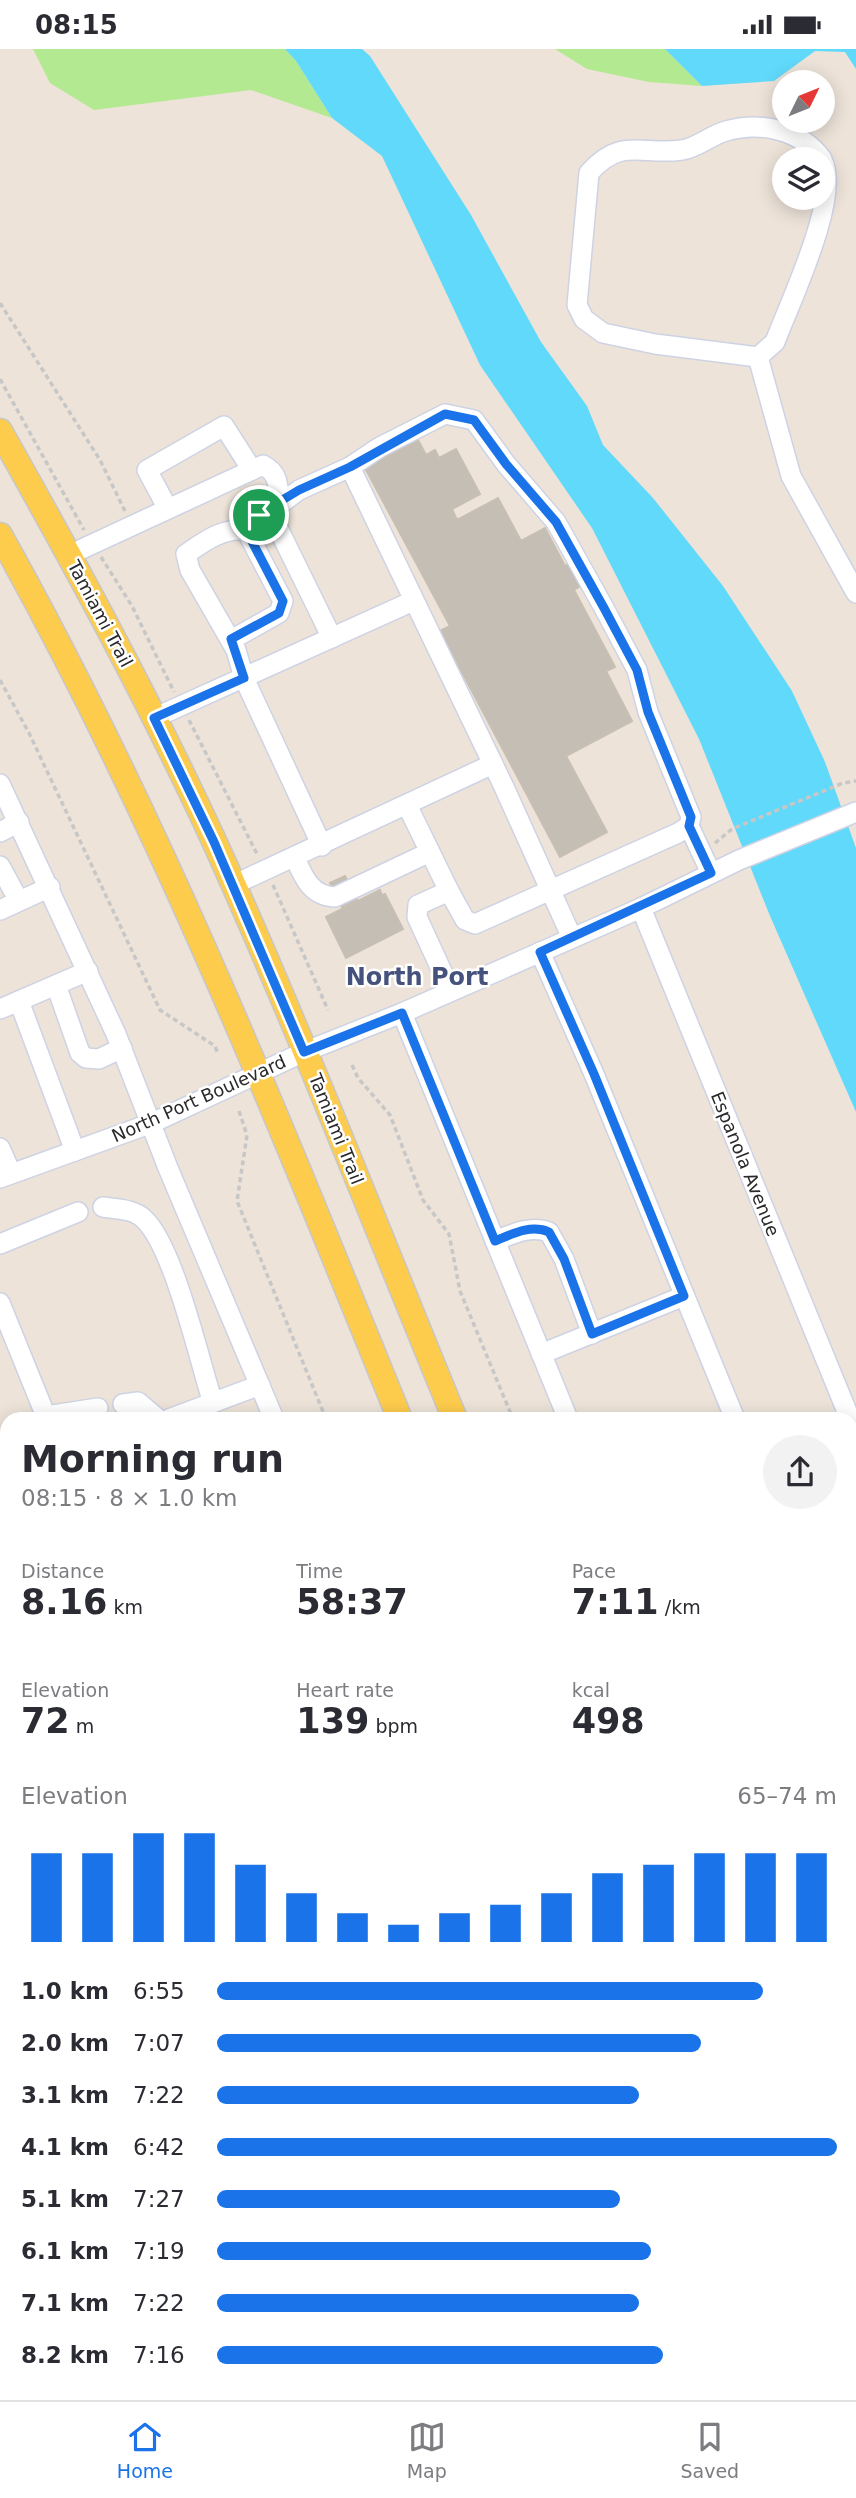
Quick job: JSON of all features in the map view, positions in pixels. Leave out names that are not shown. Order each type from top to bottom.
[{"type":"main road","name":"Tamiami Trail","points":[[0,431],[69,555],[154,718],[233,885],[452,1412]]},
{"type":"main road","points":[[0,535],[79,679],[204,944],[397,1412]]},
{"type":"street","points":[[814,147],[790,133],[758,125],[726,131],[683,150],[625,149],[602,157],[589,173],[577,305],[584,319],[603,333],[654,344],[758,357],[775,342],[825,210]]},
{"type":"street","points":[[758,357],[791,476],[822,537],[856,593]]},
{"type":"street","points":[[231,639],[279,613],[283,601],[246,530],[249,520],[279,505],[299,490],[350,467],[445,414],[474,420],[506,464],[556,522],[637,670],[648,712],[691,817],[689,826],[711,873]]},
{"type":"street","points":[[168,509],[147,470],[224,426],[252,470]]},
{"type":"street","points":[[69,555],[263,465],[278,479],[279,505],[275,522],[332,638]]},
{"type":"street","points":[[350,467],[493,764],[572,938]]},
{"type":"street","points":[[246,530],[234,529],[211,537],[186,554],[196,582],[220,626],[231,639],[244,678],[322,845]]},
{"type":"street","points":[[154,718],[413,601]]},
{"type":"street","points":[[233,885],[493,764]]},
{"type":"street","points":[[0,784],[50,887],[122,1048],[271,1412]]},
{"type":"street","points":[[407,805],[465,920],[475,924],[689,826]]},
{"type":"street","name":"North Port Boulevard","points":[[5,1175],[152,1123],[260,1075],[304,1052],[402,1013],[640,908],[739,860],[856,811]]},
{"type":"street","points":[[0,832],[19,822]]},
{"type":"street","points":[[295,858],[310,887],[322,895],[335,897],[430,852]]},
{"type":"street","points":[[0,866],[19,901]]},
{"type":"street","points":[[0,910],[50,887]]},
{"type":"street","points":[[449,891],[418,905],[417,917],[451,991]]},
{"type":"street","name":"Espanola Avenue","points":[[640,908],[847,1412]]},
{"type":"street","points":[[540,952],[594,1074],[732,1412]]},
{"type":"street","points":[[0,1009],[88,971]]},
{"type":"street","points":[[56,985],[80,1053],[86,1058],[99,1059],[122,1048]]},
{"type":"street","points":[[19,1001],[75,1151]]},
{"type":"street","points":[[402,1013],[565,1412]]},
{"type":"street","points":[[0,1148],[5,1175]]},
{"type":"street","points":[[103,1207],[133,1212],[155,1232],[177,1283],[210,1409],[260,1385]]},
{"type":"street","points":[[0,1244],[78,1212]]},
{"type":"street","points":[[495,1241],[539,1228],[549,1232],[564,1259],[592,1334]]},
{"type":"street","points":[[541,1354],[684,1296]]},
{"type":"street","points":[[0,1303],[44,1412]]},
{"type":"street","points":[[123,1404],[138,1402],[150,1412]]},
{"type":"street","points":[[77,1412],[98,1408]]},
{"type":"path","points":[[0,303],[100,460],[133,525]]},
{"type":"path","points":[[0,681],[29,733],[160,1010],[215,1046],[218,1054]]},
{"type":"path","points":[[732,829],[843,783],[856,781]]},
{"type":"path","points":[[352,1065],[358,1079],[390,1115],[423,1200],[449,1234],[460,1291],[510,1412]]},
{"type":"path","points":[[239,1111],[247,1135],[237,1201],[323,1412]]},
{"type":"green space","points":[[33,49],[285,49],[296,61],[332,118],[251,90],[94,110],[50,83]]},
{"type":"green space","points":[[555,49],[665,49],[702,86],[649,82],[587,69]]},
{"type":"water","points":[[285,49],[362,49],[370,56],[471,215],[541,342],[587,406],[603,445],[653,498],[723,586],[792,691],[825,762],[856,848],[856,1112],[770,916],[699,739],[592,528],[480,365],[382,156],[332,118],[296,61]]},
{"type":"water","points":[[665,49],[856,49],[856,69],[845,52],[815,51],[789,70],[772,70],[772,81],[702,86]]},
{"type":"building","points":[[418,440],[426,455],[435,450],[439,458],[456,449],[480,494],[452,509],[457,520],[498,498],[521,541],[545,528],[565,566],[570,563],[582,585],[574,590],[615,667],[606,671],[632,721],[566,756],[607,832],[560,857],[440,631],[450,626],[365,468]]},
{"type":"building","points":[[345,876],[358,901],[343,909],[330,883]]},
{"type":"building","points":[[380,890],[382,895],[385,894],[403,929],[346,958],[326,917]]},
{"type":"district","name":"North Port","points":[[417,977]]},
{"type":"route","points":[[445,414],[474,420],[506,464],[556,522],[604,608],[637,670],[648,712],[691,817],[689,826],[711,873],[540,952],[594,1074],[684,1296],[592,1334],[564,1259],[549,1232],[539,1228],[495,1241],[402,1013],[304,1052],[214,842],[154,718],[244,678],[231,639],[264,618],[279,613],[283,601],[246,530],[249,520],[259,515],[279,505],[299,490],[350,467],[380,447],[445,414]]}]
